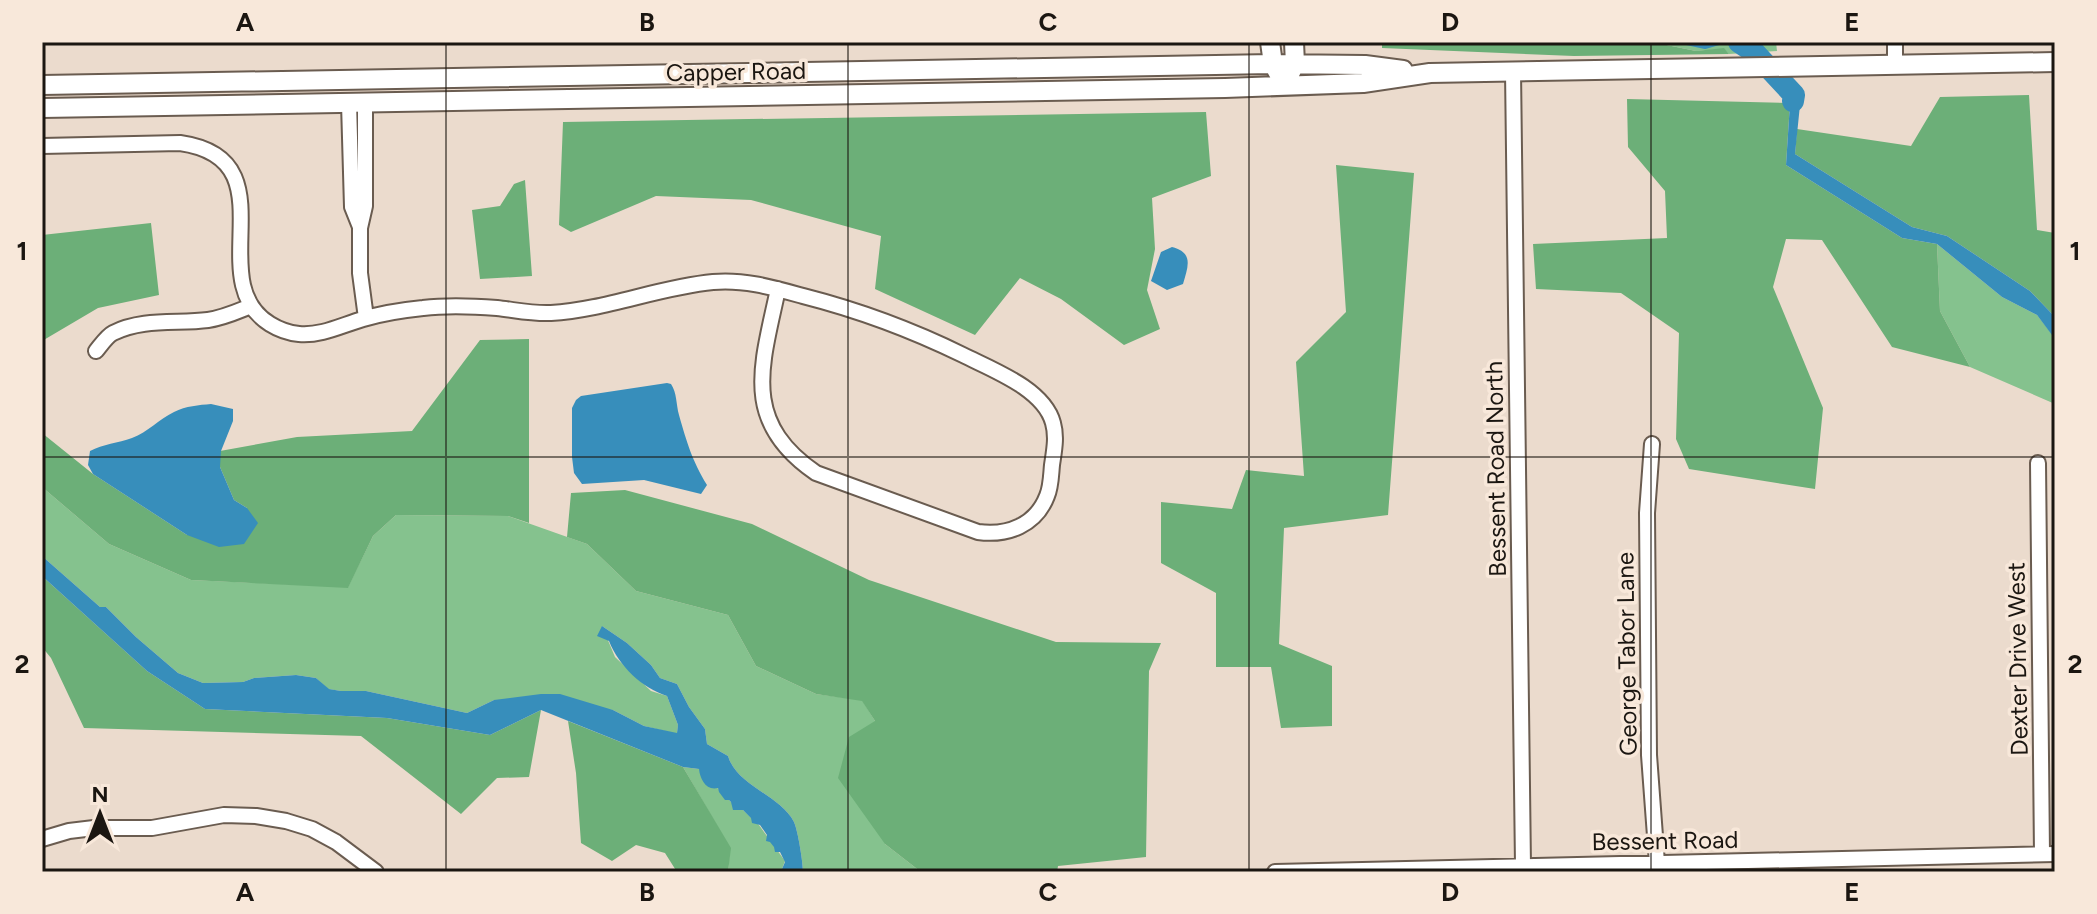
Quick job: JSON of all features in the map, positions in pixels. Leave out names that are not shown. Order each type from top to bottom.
[{"type":"street","points":[[1270,42],[1273,64],[1286,86]]},
{"type":"street","points":[[1286,86],[1295,64],[1294,42]]},
{"type":"street","points":[[1895,42],[1895,64]]},
{"type":"street","name":"Capper Road","points":[[42,108],[1286,86],[1363,83],[1430,73],[2055,62]]},
{"type":"street","name":"Capper Road","points":[[42,85],[1273,64],[1365,65],[1430,73]]},
{"type":"street","name":"Bessent Road North","points":[[1513,71],[1523,866]]},
{"type":"street","points":[[357,102],[350,156],[352,207],[360,228]]},
{"type":"street","points":[[357,102],[367,156],[365,206],[360,228],[360,273],[366,318]]},
{"type":"street","points":[[42,146],[180,143],[215,153],[236,177],[240,196],[241,272],[245,294],[262,319],[295,334],[314,334],[401,311],[461,306],[552,313],[715,282],[754,283],[778,289],[860,313],[944,346],[1039,398],[1048,410],[1056,438],[1049,493],[1040,510],[1027,523],[1010,532],[978,532],[816,473],[800,462],[778,437],[767,414],[762,390],[763,359],[778,289]]},
{"type":"street","points":[[350,156],[367,156]]},
{"type":"street","points":[[96,351],[111,333],[137,325],[213,319],[251,306]]},
{"type":"street","name":"George Tabor Lane","points":[[1652,444],[1647,513],[1649,729],[1657,863]]},
{"type":"street","name":"Dexter Drive West","points":[[2038,463],[2039,587],[2049,854]]},
{"type":"street","points":[[2039,587],[2055,587]]},
{"type":"street","points":[[42,839],[94,828],[152,828],[224,815],[256,816],[312,829],[336,842],[376,872]]},
{"type":"street","name":"Bessent Road","points":[[1275,872],[2049,854]]},
{"type":"green space","points":[[1382,42],[1652,42],[1696,51],[1724,48],[1729,54],[1574,56],[1382,48]]},
{"type":"green space","points":[[1652,42],[1776,42],[1777,51],[1729,54],[1724,49],[1696,51]]},
{"type":"green space","points":[[2029,95],[2037,230],[2055,233],[2055,317],[2030,291],[1947,236],[1912,227],[1795,154],[1797,129],[1911,146],[1940,97]]},
{"type":"green space","points":[[1627,99],[1790,103],[1786,165],[1902,238],[1937,244],[1940,311],[1970,367],[1892,347],[1822,240],[1786,239],[1773,287],[1823,408],[1815,489],[1689,469],[1676,439],[1679,333],[1621,293],[1536,289],[1533,244],[1667,238],[1665,191],[1628,147]]},
{"type":"green space","points":[[1206,112],[1211,176],[1152,198],[1155,249],[1147,290],[1160,329],[1124,345],[1061,299],[1020,278],[975,335],[875,289],[881,236],[751,200],[656,196],[571,232],[559,225],[563,122]]},
{"type":"green space","points":[[1336,165],[1414,173],[1388,515],[1284,528],[1279,644],[1332,666],[1332,726],[1281,728],[1271,667],[1216,667],[1216,593],[1161,563],[1161,502],[1232,509],[1246,470],[1304,476],[1296,362],[1346,312]]},
{"type":"green space","points":[[525,180],[532,276],[480,279],[472,210],[500,206],[514,184]]},
{"type":"green space","points":[[151,223],[159,295],[98,308],[42,341],[42,235]]},
{"type":"green space","points":[[1937,244],[2002,297],[2037,315],[2055,338],[2055,404],[1970,367],[1940,311]]},
{"type":"green space","points":[[529,339],[529,523],[508,516],[396,515],[373,536],[348,588],[191,580],[109,544],[42,487],[42,433],[93,474],[187,535],[247,508],[234,500],[220,467],[220,451],[297,437],[412,431],[480,340]]},
{"type":"green space","points":[[42,487],[109,544],[191,580],[348,587],[373,536],[396,515],[508,516],[587,544],[636,591],[728,615],[756,666],[816,694],[862,700],[875,721],[885,844],[921,872],[803,872],[797,832],[788,813],[740,775],[728,756],[707,744],[705,729],[677,684],[660,678],[627,643],[602,626],[615,657],[651,691],[667,696],[678,725],[677,734],[644,726],[613,710],[494,700],[467,713],[366,691],[328,689],[316,678],[296,675],[254,678],[243,682],[203,683],[178,673],[106,607],[100,607],[42,556]]},
{"type":"green space","points":[[625,490],[752,524],[869,580],[1056,642],[1161,643],[1149,671],[1146,857],[1058,866],[1057,872],[921,872],[885,844],[838,778],[849,737],[875,721],[862,701],[816,694],[756,666],[728,615],[636,591],[587,544],[567,537],[571,493]]},
{"type":"green space","points":[[42,576],[147,671],[205,709],[387,718],[490,735],[541,710],[529,777],[497,778],[461,814],[361,736],[84,728],[51,658],[42,647]]},
{"type":"green space","points":[[568,721],[683,767],[731,848],[728,872],[677,872],[665,853],[636,845],[612,861],[581,843],[576,773]]},
{"type":"green space","points":[[683,767],[699,769],[759,825],[785,861],[782,869],[776,872],[728,872],[730,848]]},
{"type":"water","points":[[1776,78],[1790,78],[1801,95],[1795,154],[1912,227],[1947,236],[2030,291],[2055,317],[2055,339],[2037,315],[2002,297],[1937,244],[1902,238],[1786,165],[1790,103]]},
{"type":"water","points":[[1172,247],[1184,253],[1188,266],[1183,284],[1167,290],[1151,281],[1161,252]]},
{"type":"water","points":[[667,383],[673,387],[687,443],[707,485],[701,494],[644,480],[582,484],[574,473],[572,457],[572,408],[576,400],[581,396]]},
{"type":"water","points":[[211,404],[233,409],[233,421],[221,451],[220,467],[234,500],[247,508],[258,523],[244,544],[219,547],[187,535],[93,474],[88,465],[90,451],[138,435],[179,410]]},
{"type":"water","points":[[42,556],[100,607],[106,607],[178,673],[203,683],[243,682],[254,678],[296,675],[316,678],[329,689],[366,691],[467,713],[494,700],[560,694],[613,710],[644,726],[677,733],[678,725],[667,696],[640,682],[625,667],[609,641],[597,636],[602,626],[627,643],[660,678],[677,684],[705,729],[707,744],[728,756],[740,775],[788,813],[797,832],[803,872],[776,872],[782,869],[785,862],[780,852],[775,852],[770,842],[766,841],[767,835],[760,825],[752,823],[743,810],[733,810],[731,802],[725,800],[718,788],[710,788],[704,783],[699,769],[683,767],[541,710],[490,735],[387,718],[205,709],[147,671],[42,576]]},
{"type":"waterway","points":[[1682,42],[1705,47],[1722,42]]},
{"type":"waterway","points":[[1739,42],[1754,52],[1794,95],[1793,101]]}]
